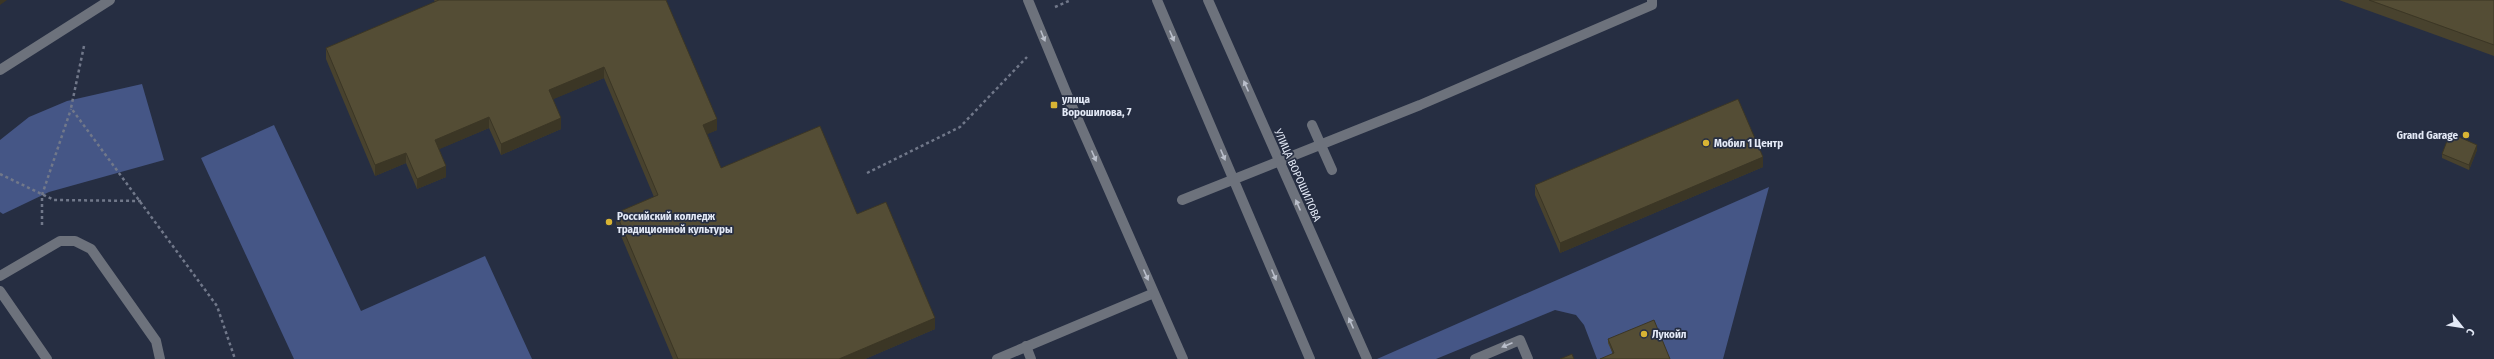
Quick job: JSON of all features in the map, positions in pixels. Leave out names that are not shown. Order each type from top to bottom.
[{"type":"street","points":[[0,70],[110,0]]},
{"type":"street","points":[[1028,0],[1183,359]]},
{"type":"street","points":[[1156,0],[1310,359]]},
{"type":"street","name":"УЛИЦА ВОРОШИЛОВА","points":[[1208,0],[1367,359]]},
{"type":"street","points":[[1182,200],[1420,105],[1652,5],[1652,0]]},
{"type":"street","points":[[1312,125],[1332,170]]},
{"type":"street","points":[[0,276],[60,241],[75,241],[91,249],[156,341],[160,359]]},
{"type":"street","points":[[0,291],[47,359]]},
{"type":"street","points":[[997,359],[1154,293]]},
{"type":"street","points":[[1475,359],[1520,340],[1528,359]]},
{"type":"street","points":[[1026,346],[1031,359]]},
{"type":"path","points":[[1054,7],[1071,0]]},
{"type":"path","points":[[41,252],[42,195],[71,108],[90,12]]},
{"type":"path","points":[[867,173],[960,128],[1028,55]]},
{"type":"path","points":[[71,108],[217,306],[235,359]]},
{"type":"path","points":[[0,174],[54,200],[141,201]]},
{"type":"shaded area","points":[[142,84],[164,160],[49,192],[3,214],[0,212],[0,140],[29,117],[67,101]]},
{"type":"shaded area","points":[[274,125],[361,311],[485,256],[532,359],[294,359],[201,158]]},
{"type":"shaded area","points":[[1769,187],[1723,359],[1668,359],[1609,343],[1614,358],[1597,359],[1584,325],[1576,315],[1555,310],[1436,359],[1377,359]]},
{"type":"building","points":[[439,0],[666,0],[717,119],[703,125],[721,168],[820,126],[857,214],[886,202],[935,318],[839,359],[678,359],[616,213],[658,195],[604,67],[549,90],[561,118],[501,144],[489,117],[435,140],[446,166],[417,179],[406,153],[375,165],[326,48]]},
{"type":"building","points":[[2369,0],[2494,0],[2494,45]]},
{"type":"building","points":[[1738,99],[1763,157],[1560,243],[1535,185]]},
{"type":"building","points":[[2450,133],[2477,145],[2469,165],[2442,154]]},
{"type":"building","name":"Лукойл","points":[[1654,320],[1670,359],[1600,359],[1614,353],[1608,339]]},
{"type":"building","points":[[1572,354],[1574,359],[1560,359]]},
{"type":"place","name":"улица Ворошилова, 7","points":[[1054,105]]},
{"type":"place","name":"Grand Garage","points":[[2466,135]]},
{"type":"place","name":"Мобил 1 Центр","points":[[1706,143]]},
{"type":"place","name":"Российский колледж традиционной культуры","points":[[609,222]]},
{"type":"place","name":"Лукойл","points":[[1644,334]]}]
